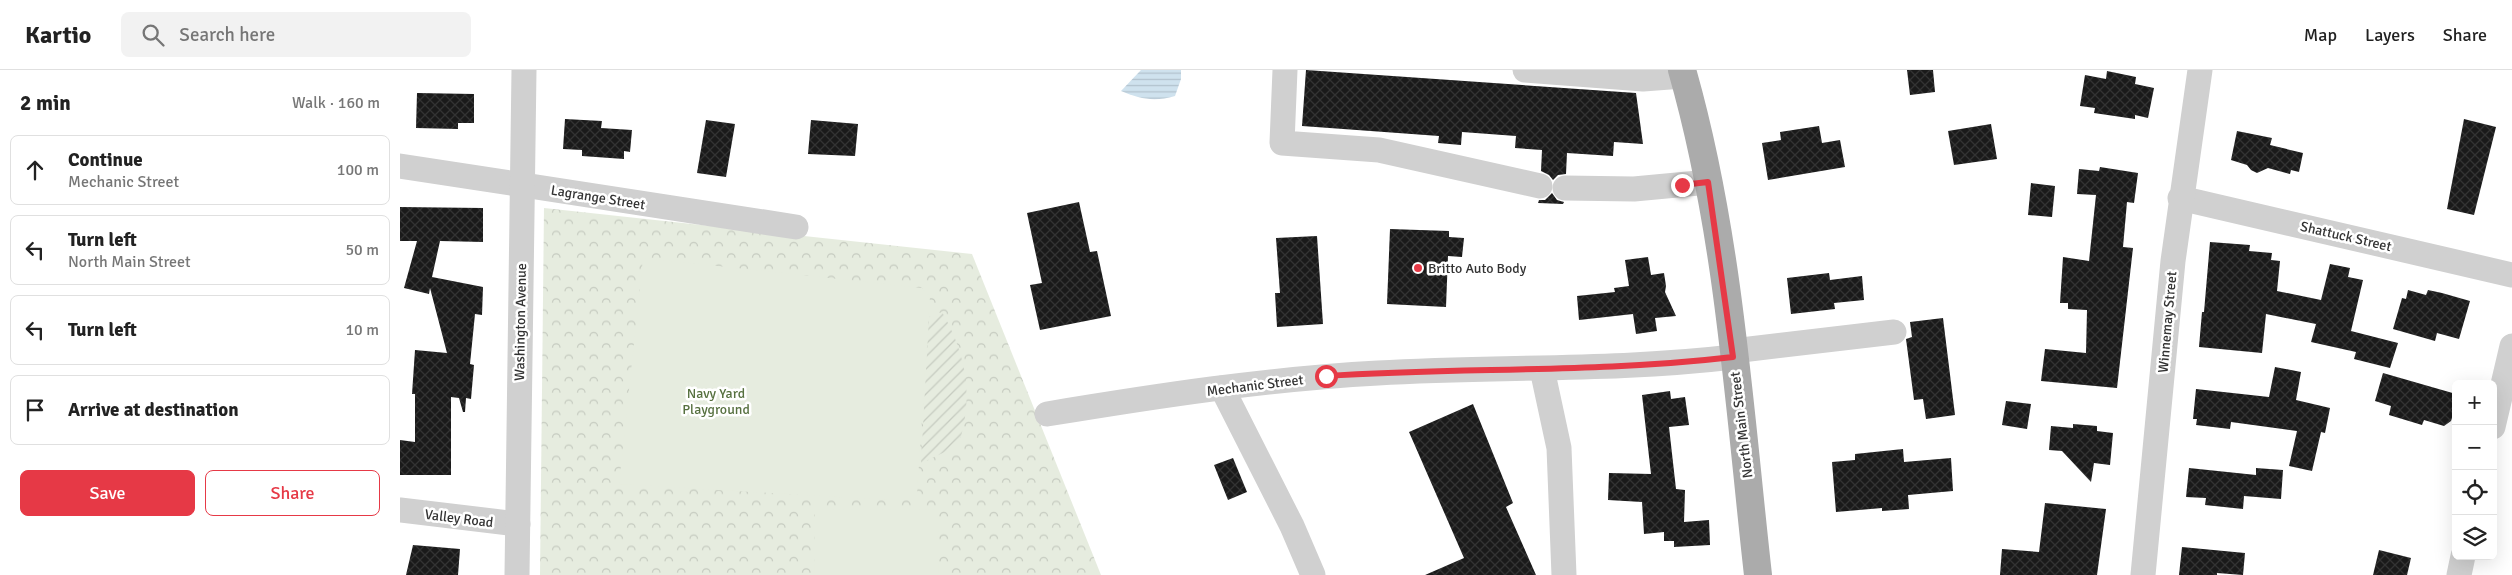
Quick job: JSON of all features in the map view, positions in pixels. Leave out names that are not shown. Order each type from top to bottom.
[{"type":"main road","name":"North Main Street","points":[[1682,73],[1708,182],[1733,354],[1758,575]]},
{"type":"street","name":"Washington Avenue","points":[[517,575],[524,70]]},
{"type":"street","points":[[1285,70],[1282,143],[1388,151],[1540,186]]},
{"type":"street","points":[[1525,70],[1643,78],[1682,73]]},
{"type":"street","name":"Winnemay Street","points":[[2143,575],[2180,198],[2200,70]]},
{"type":"street","name":"Lagrange Street","points":[[400,166],[796,227]]},
{"type":"street","points":[[1564,188],[1634,189],[1708,182]]},
{"type":"street","name":"Shattuck Street","points":[[2180,198],[2512,275]]},
{"type":"street","name":"Mechanic Street","points":[[1047,414],[1222,388],[1379,373],[1637,366],[1894,332]]},
{"type":"street","points":[[2493,425],[2512,346]]},
{"type":"street","points":[[1542,369],[1559,448],[1564,575]]},
{"type":"street","points":[[1222,388],[1292,526],[1313,575]]},
{"type":"street","name":"Valley Road","points":[[400,510],[518,524]]},
{"type":"street","points":[[2459,575],[2462,560]]},
{"type":"green space","name":"Navy Yard Playground","points":[[544,208],[972,254],[1101,575],[540,575]]},
{"type":"green space","points":[[643,258],[922,288],[930,297],[917,495],[887,500],[619,484]]},
{"type":"green space","points":[[942,312],[951,328],[962,361],[967,394],[966,411],[958,446],[921,463],[929,317]]},
{"type":"green space","points":[[938,509],[939,575],[814,575],[815,510]]},
{"type":"water","points":[[1141,70],[1181,70],[1181,79],[1175,96],[1147,99],[1121,91]]},
{"type":"building","points":[[1306,70],[1636,93],[1643,144],[1614,142],[1613,156],[1567,153],[1566,174],[1558,175],[1553,180],[1549,175],[1541,171],[1542,150],[1515,148],[1516,136],[1462,132],[1461,145],[1438,143],[1439,136],[1302,126]]},
{"type":"building","points":[[1907,70],[1933,70],[1935,92],[1910,95]]},
{"type":"building","points":[[2107,71],[2136,77],[2135,84],[2154,88],[2148,118],[2135,115],[2135,119],[2094,113],[2095,108],[2080,106],[2085,75],[2106,79]]},
{"type":"building","points":[[417,93],[474,94],[474,123],[458,123],[458,129],[416,128]]},
{"type":"building","points":[[565,119],[602,121],[601,128],[632,130],[630,152],[624,151],[624,159],[582,156],[582,150],[563,149]]},
{"type":"building","points":[[2464,119],[2496,127],[2474,215],[2447,209]]},
{"type":"building","points":[[706,120],[735,124],[726,177],[697,173]]},
{"type":"building","points":[[811,120],[858,124],[855,156],[808,154]]},
{"type":"building","points":[[1991,124],[1997,159],[1954,165],[1948,131]]},
{"type":"building","points":[[1819,126],[1822,143],[1840,140],[1845,167],[1768,180],[1762,143],[1781,140],[1780,132]]},
{"type":"building","points":[[2237,131],[2272,138],[2270,145],[2303,153],[2299,172],[2291,170],[2290,174],[2268,168],[2257,173],[2247,165],[2231,160]]},
{"type":"building","points":[[2100,167],[2138,173],[2134,203],[2127,202],[2123,247],[2133,248],[2117,388],[2041,381],[2045,349],[2086,353],[2087,310],[2068,309],[2068,303],[2060,303],[2063,257],[2089,261],[2096,195],[2077,194],[2079,169],[2099,171]]},
{"type":"building","points":[[2031,183],[2055,186],[2052,217],[2028,215]]},
{"type":"building","points":[[1552,193],[1557,200],[1564,202],[1563,204],[1538,203],[1539,200],[1545,200]]},
{"type":"building","points":[[1079,202],[1090,252],[1097,251],[1111,316],[1040,330],[1030,285],[1042,283],[1027,213]]},
{"type":"building","points":[[400,207],[483,208],[483,242],[440,241],[432,277],[483,287],[482,315],[475,314],[470,364],[474,365],[471,399],[466,398],[465,412],[463,412],[459,398],[451,397],[451,475],[400,475],[400,440],[415,442],[415,394],[412,394],[415,350],[447,353],[430,288],[429,294],[404,288],[417,241],[400,241]]},
{"type":"building","name":"Britto Auto Body","points":[[1390,229],[1449,231],[1449,237],[1464,238],[1462,257],[1448,256],[1446,307],[1387,304]]},
{"type":"building","points":[[1317,236],[1323,324],[1277,327],[1275,293],[1280,293],[1276,238]]},
{"type":"building","points":[[2210,242],[2250,245],[2249,251],[2272,253],[2271,260],[2280,261],[2277,291],[2321,300],[2330,264],[2350,268],[2348,277],[2363,280],[2351,331],[2398,343],[2390,368],[2354,359],[2356,352],[2311,342],[2316,324],[2266,314],[2262,353],[2199,347]]},
{"type":"building","points":[[1648,257],[1651,275],[1664,273],[1665,292],[1676,316],[1655,318],[1657,331],[1636,334],[1633,314],[1579,320],[1577,296],[1615,292],[1614,288],[1629,286],[1625,260]]},
{"type":"building","points":[[1829,273],[1830,280],[1862,276],[1864,300],[1834,303],[1835,309],[1791,314],[1787,278]]},
{"type":"building","points":[[2408,290],[2426,295],[2428,290],[2470,301],[2459,339],[2437,333],[2435,341],[2393,329],[2402,298],[2406,299]]},
{"type":"building","points":[[1943,318],[1955,415],[1926,419],[1923,399],[1914,400],[1906,339],[1912,337],[1910,322]]},
{"type":"building","points":[[2275,367],[2301,372],[2296,400],[2330,408],[2325,433],[2321,432],[2312,471],[2289,466],[2297,431],[2231,422],[2230,429],[2196,425],[2197,419],[2193,419],[2196,389],[2269,397]]},
{"type":"building","points":[[2383,373],[2452,393],[2452,418],[2444,426],[2424,420],[2422,425],[2389,415],[2391,406],[2375,401]]},
{"type":"building","points":[[1670,391],[1671,399],[1685,397],[1689,425],[1669,427],[1676,489],[1685,490],[1684,522],[1709,520],[1710,545],[1674,547],[1674,541],[1664,541],[1664,532],[1644,534],[1642,502],[1608,500],[1609,473],[1651,474],[1642,395]]},
{"type":"building","points":[[2006,401],[2031,404],[2027,429],[2002,425]]},
{"type":"building","points":[[1473,404],[1513,503],[1506,507],[1536,575],[1425,575],[1464,558],[1409,432]]},
{"type":"building","points":[[2073,424],[2097,426],[2097,431],[2113,433],[2110,465],[2094,463],[2091,482],[2062,451],[2049,450],[2051,426],[2073,428]]},
{"type":"building","points":[[1903,449],[1904,462],[1951,458],[1953,491],[1908,495],[1909,509],[1882,511],[1882,508],[1836,512],[1832,462],[1855,460],[1855,454]]},
{"type":"building","points":[[1233,458],[1247,492],[1228,500],[1214,465]]},
{"type":"building","points":[[2189,468],[2256,475],[2256,468],[2283,470],[2281,499],[2244,496],[2243,509],[2205,505],[2206,498],[2186,497]]},
{"type":"building","points":[[2045,503],[2106,509],[2097,575],[2000,575],[2002,549],[2039,552]]},
{"type":"building","points":[[413,545],[460,549],[458,575],[406,575]]},
{"type":"building","points":[[2182,547],[2245,553],[2243,575],[2217,573],[2217,575],[2179,575]]},
{"type":"building","points":[[2379,550],[2411,558],[2407,575],[2373,575]]},
{"type":"place","name":"Britto Auto Body","points":[[1418,268]]},
{"type":"route","points":[[1326,376],[1637,366],[1733,357],[1724,277],[1708,182],[1682,185]]}]
